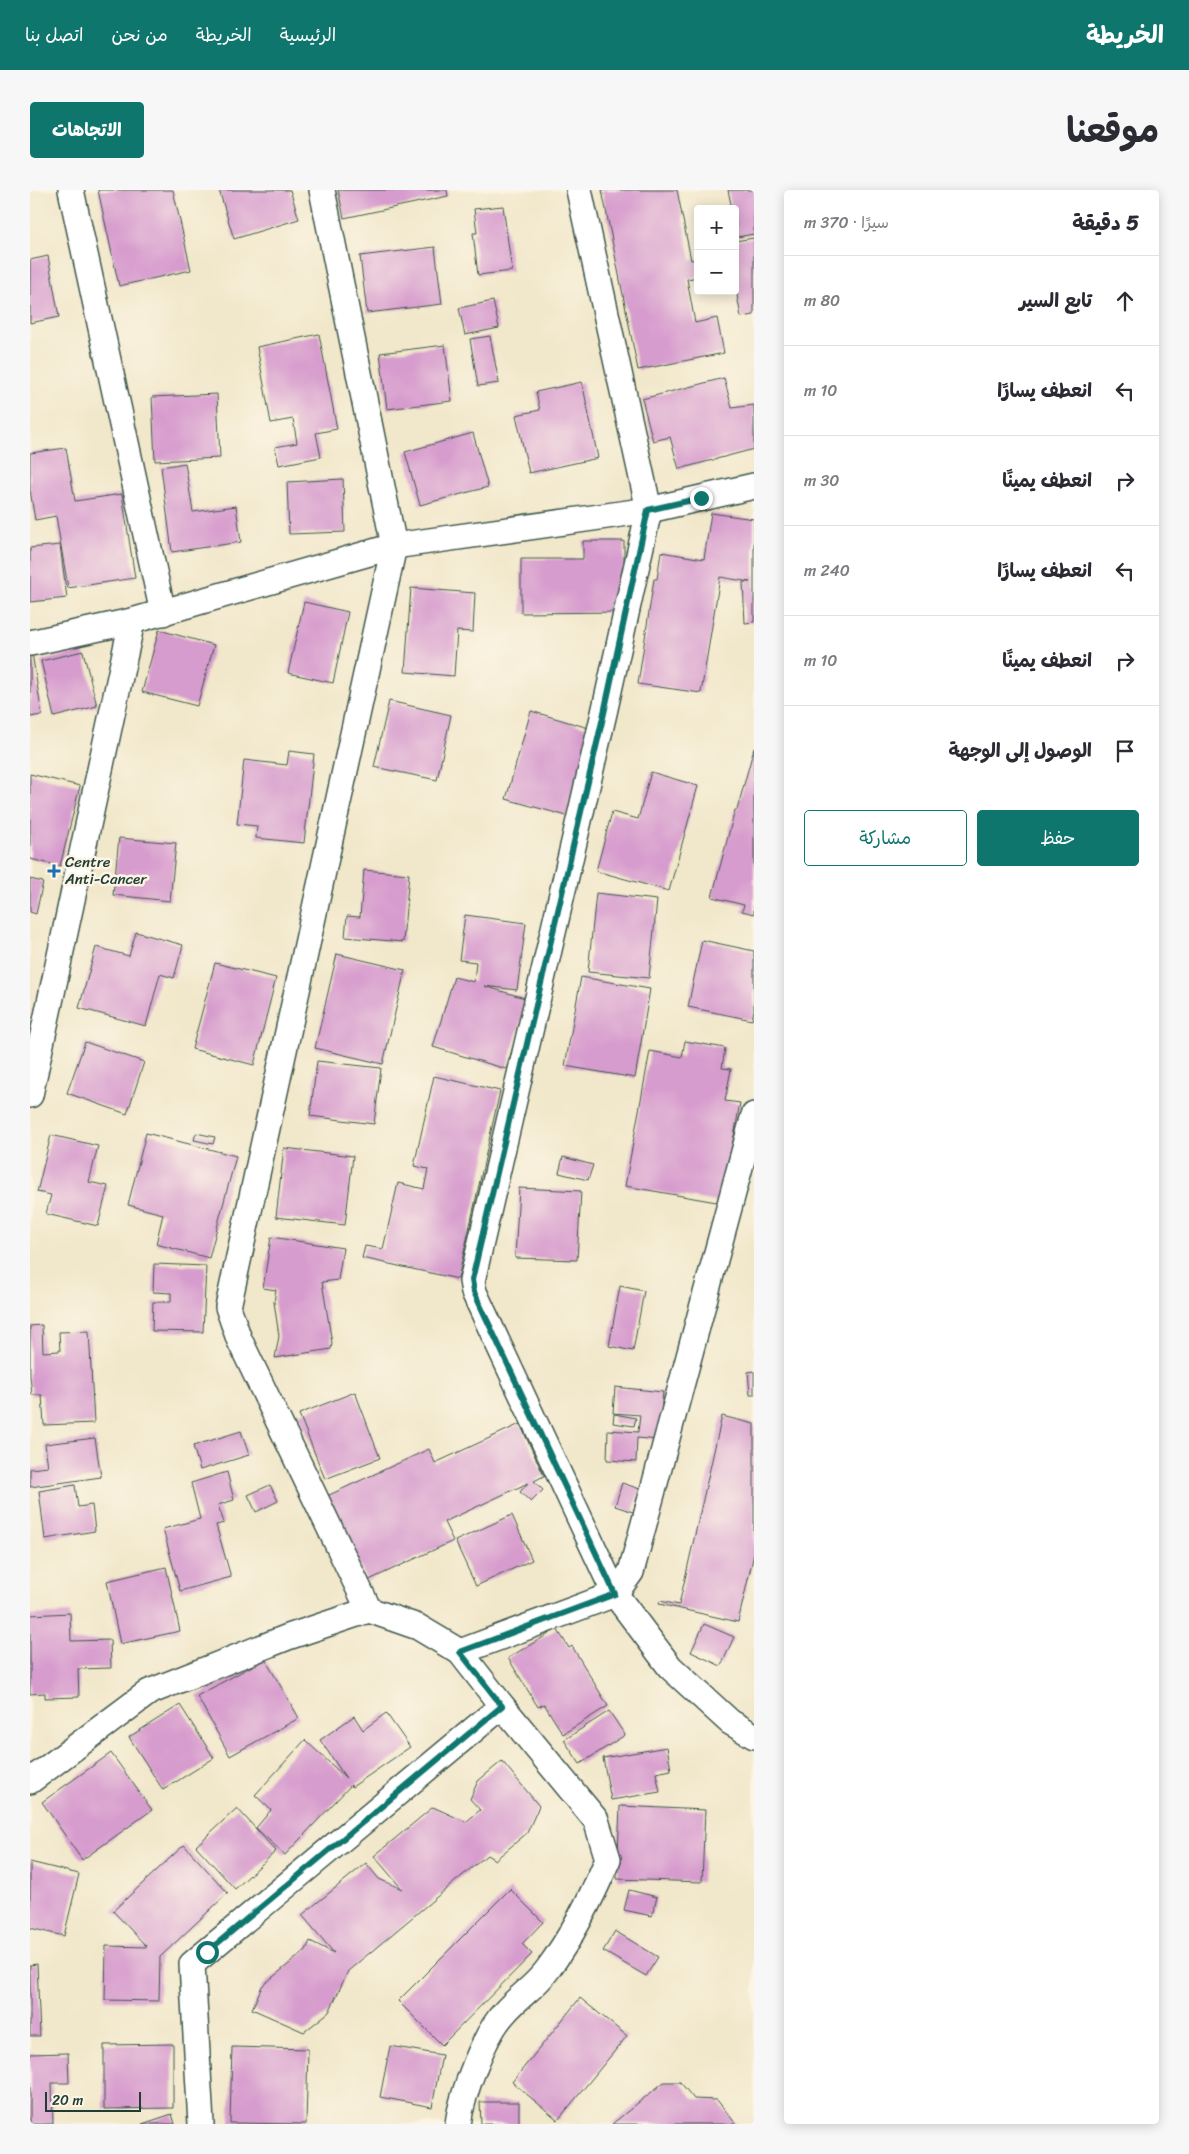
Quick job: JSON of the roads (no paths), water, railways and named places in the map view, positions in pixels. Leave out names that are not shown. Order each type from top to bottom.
[{"type":"street","points":[[71,190],[162,612]]},
{"type":"street","points":[[322,190],[394,546],[228,1307],[239,1339],[369,1610]]},
{"type":"street","points":[[579,190],[648,510],[604,713],[472,1280],[474,1292],[615,1594],[670,1667],[730,1722],[754,1736]]},
{"type":"street","points":[[30,643],[132,621],[394,546],[648,510],[754,486]]},
{"type":"street","points":[[30,1095],[132,621]]},
{"type":"street","points":[[460,1652],[615,1594],[631,1572],[754,1115]]},
{"type":"street","points":[[30,1782],[149,1692],[288,1637],[369,1610],[418,1627],[460,1652],[596,1820],[608,1859],[580,1918],[548,1970],[532,1988],[504,2013],[488,2039],[466,2094],[458,2124]]},
{"type":"street","points":[[201,2124],[192,1964],[502,1706]]},
{"type":"place","name":"Centre Anti-Cancer","points":[[54,871]]}]
